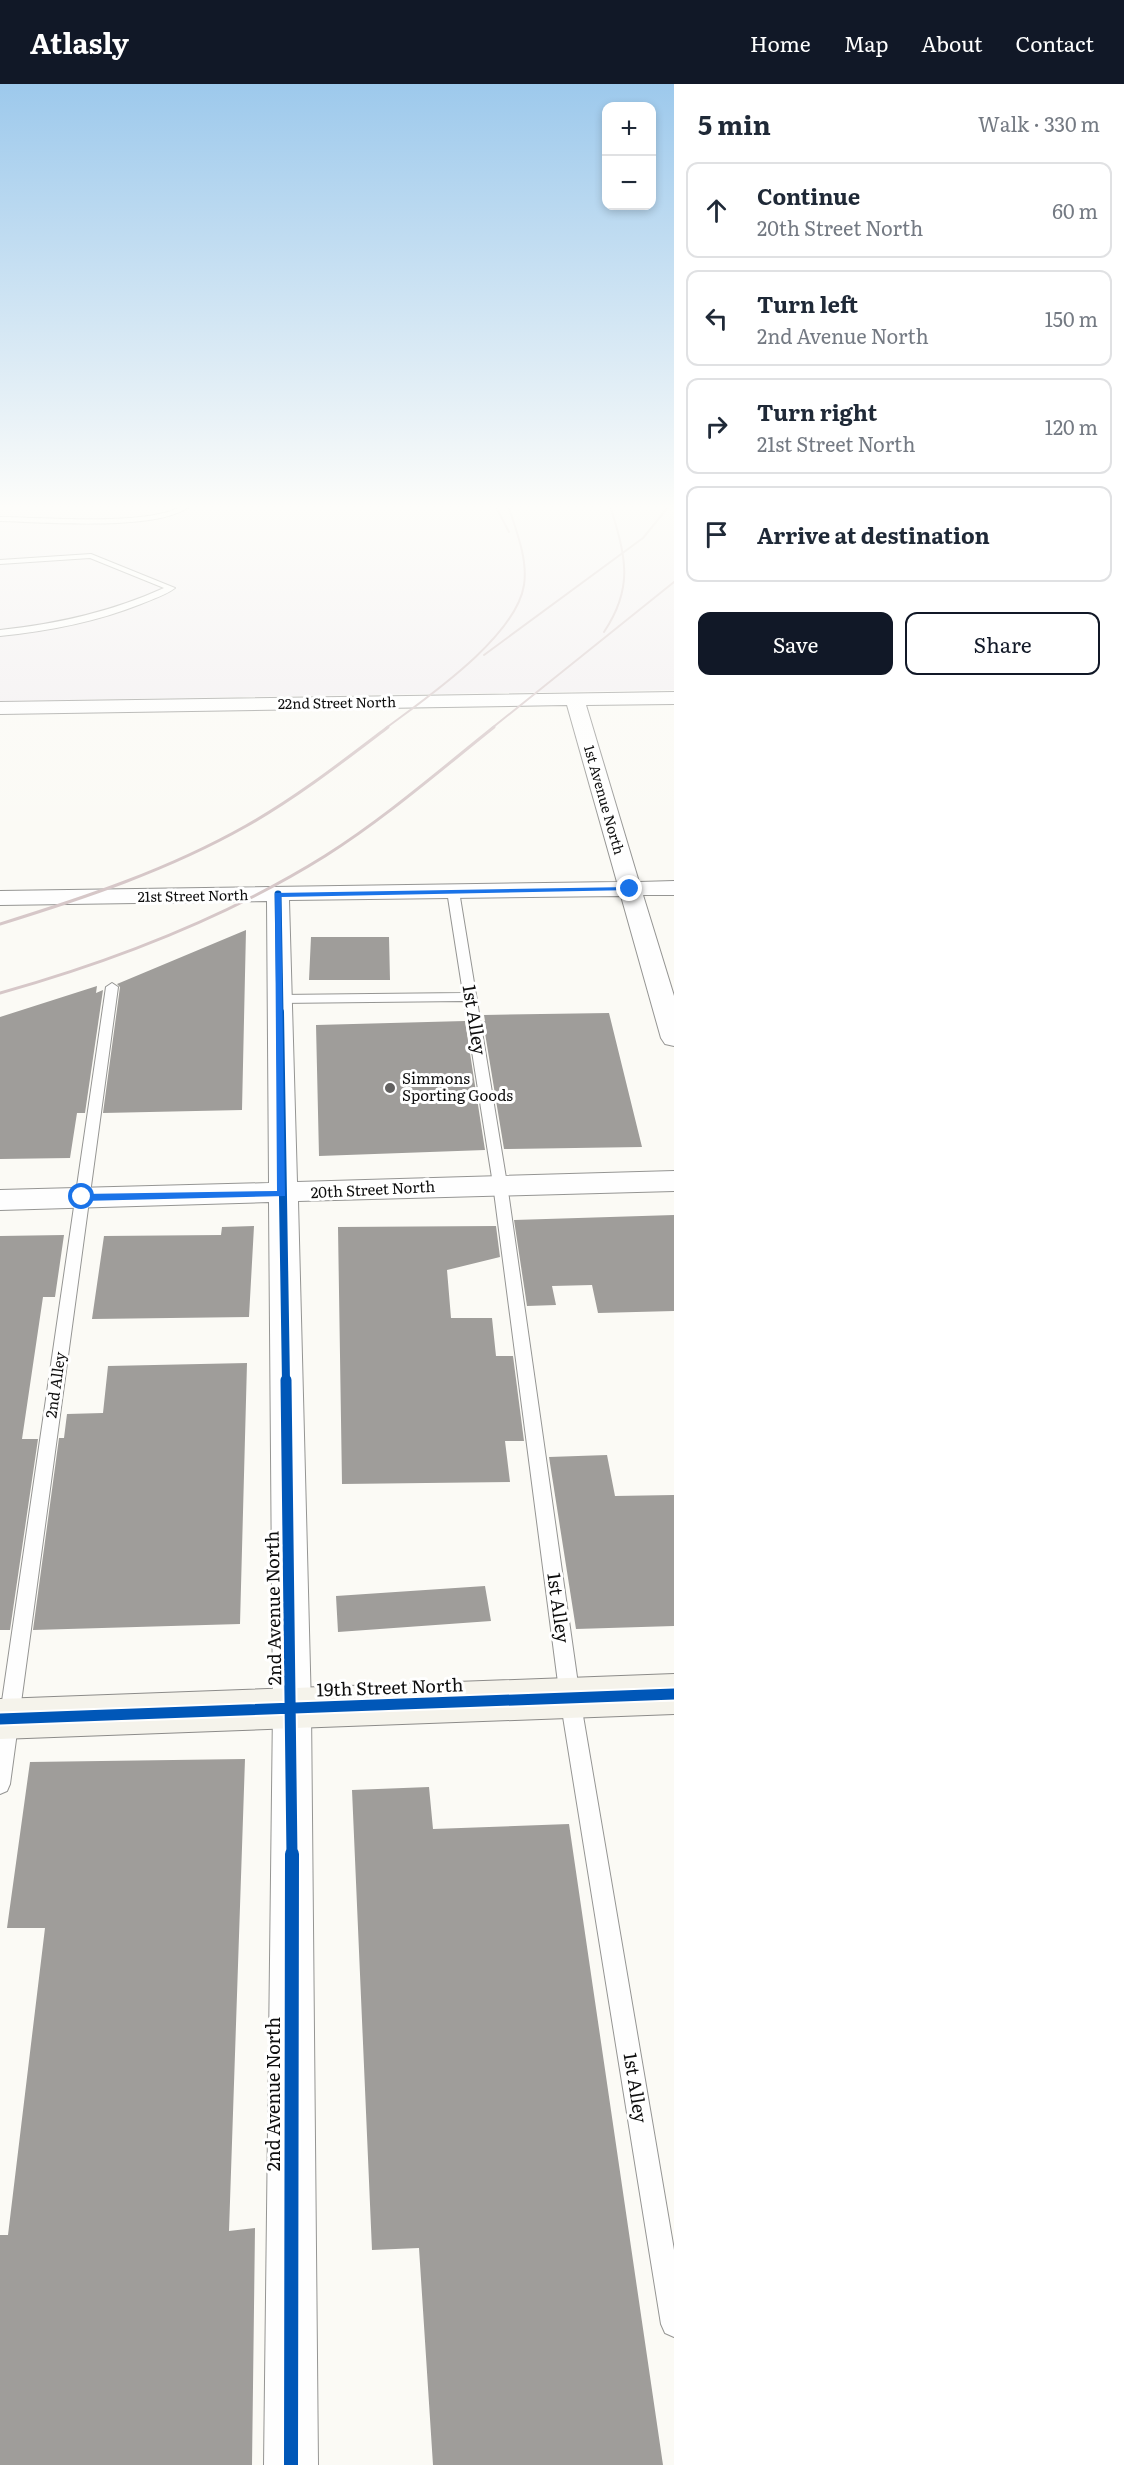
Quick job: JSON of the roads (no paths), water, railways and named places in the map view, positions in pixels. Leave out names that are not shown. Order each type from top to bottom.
[{"type":"street","name":"22nd Street North","points":[[0,708],[674,698]]},
{"type":"street","name":"1st Avenue North","points":[[575,700],[674,1038]]},
{"type":"street","name":"21st Street North","points":[[0,898],[674,888]]},
{"type":"street","name":"2nd Avenue North","points":[[278,894],[292,1708],[291,2465]]},
{"type":"street","name":"20th Street North","points":[[0,1200],[282,1194],[500,1184],[674,1181]]},
{"type":"street","name":"19th Street North","points":[[4,1719],[674,1694]]},
{"type":"lane","points":[[0,633],[102,616]]},
{"type":"lane","name":"1st Alley","points":[[453,891],[500,1184],[570,1698],[674,2324]]},
{"type":"lane","name":"2nd Alley","points":[[0,1784],[4,1719],[112,987]]},
{"type":"lane","points":[[279,999],[470,997]]},
{"type":"railway","points":[[386,728],[467,665],[505,625],[510,616]]},
{"type":"railway","points":[[484,655],[537,616]]},
{"type":"railway","points":[[604,632],[613,616]]},
{"type":"railway","points":[[492,728],[631,616]]},
{"type":"railway","points":[[0,924],[125,882],[216,842],[283,804],[388,727]]},
{"type":"railway","points":[[0,993],[85,967],[167,936],[208,919],[287,879],[369,826],[494,727]]},
{"type":"place","name":"Simmons Sporting Goods","points":[[390,1088]]}]
